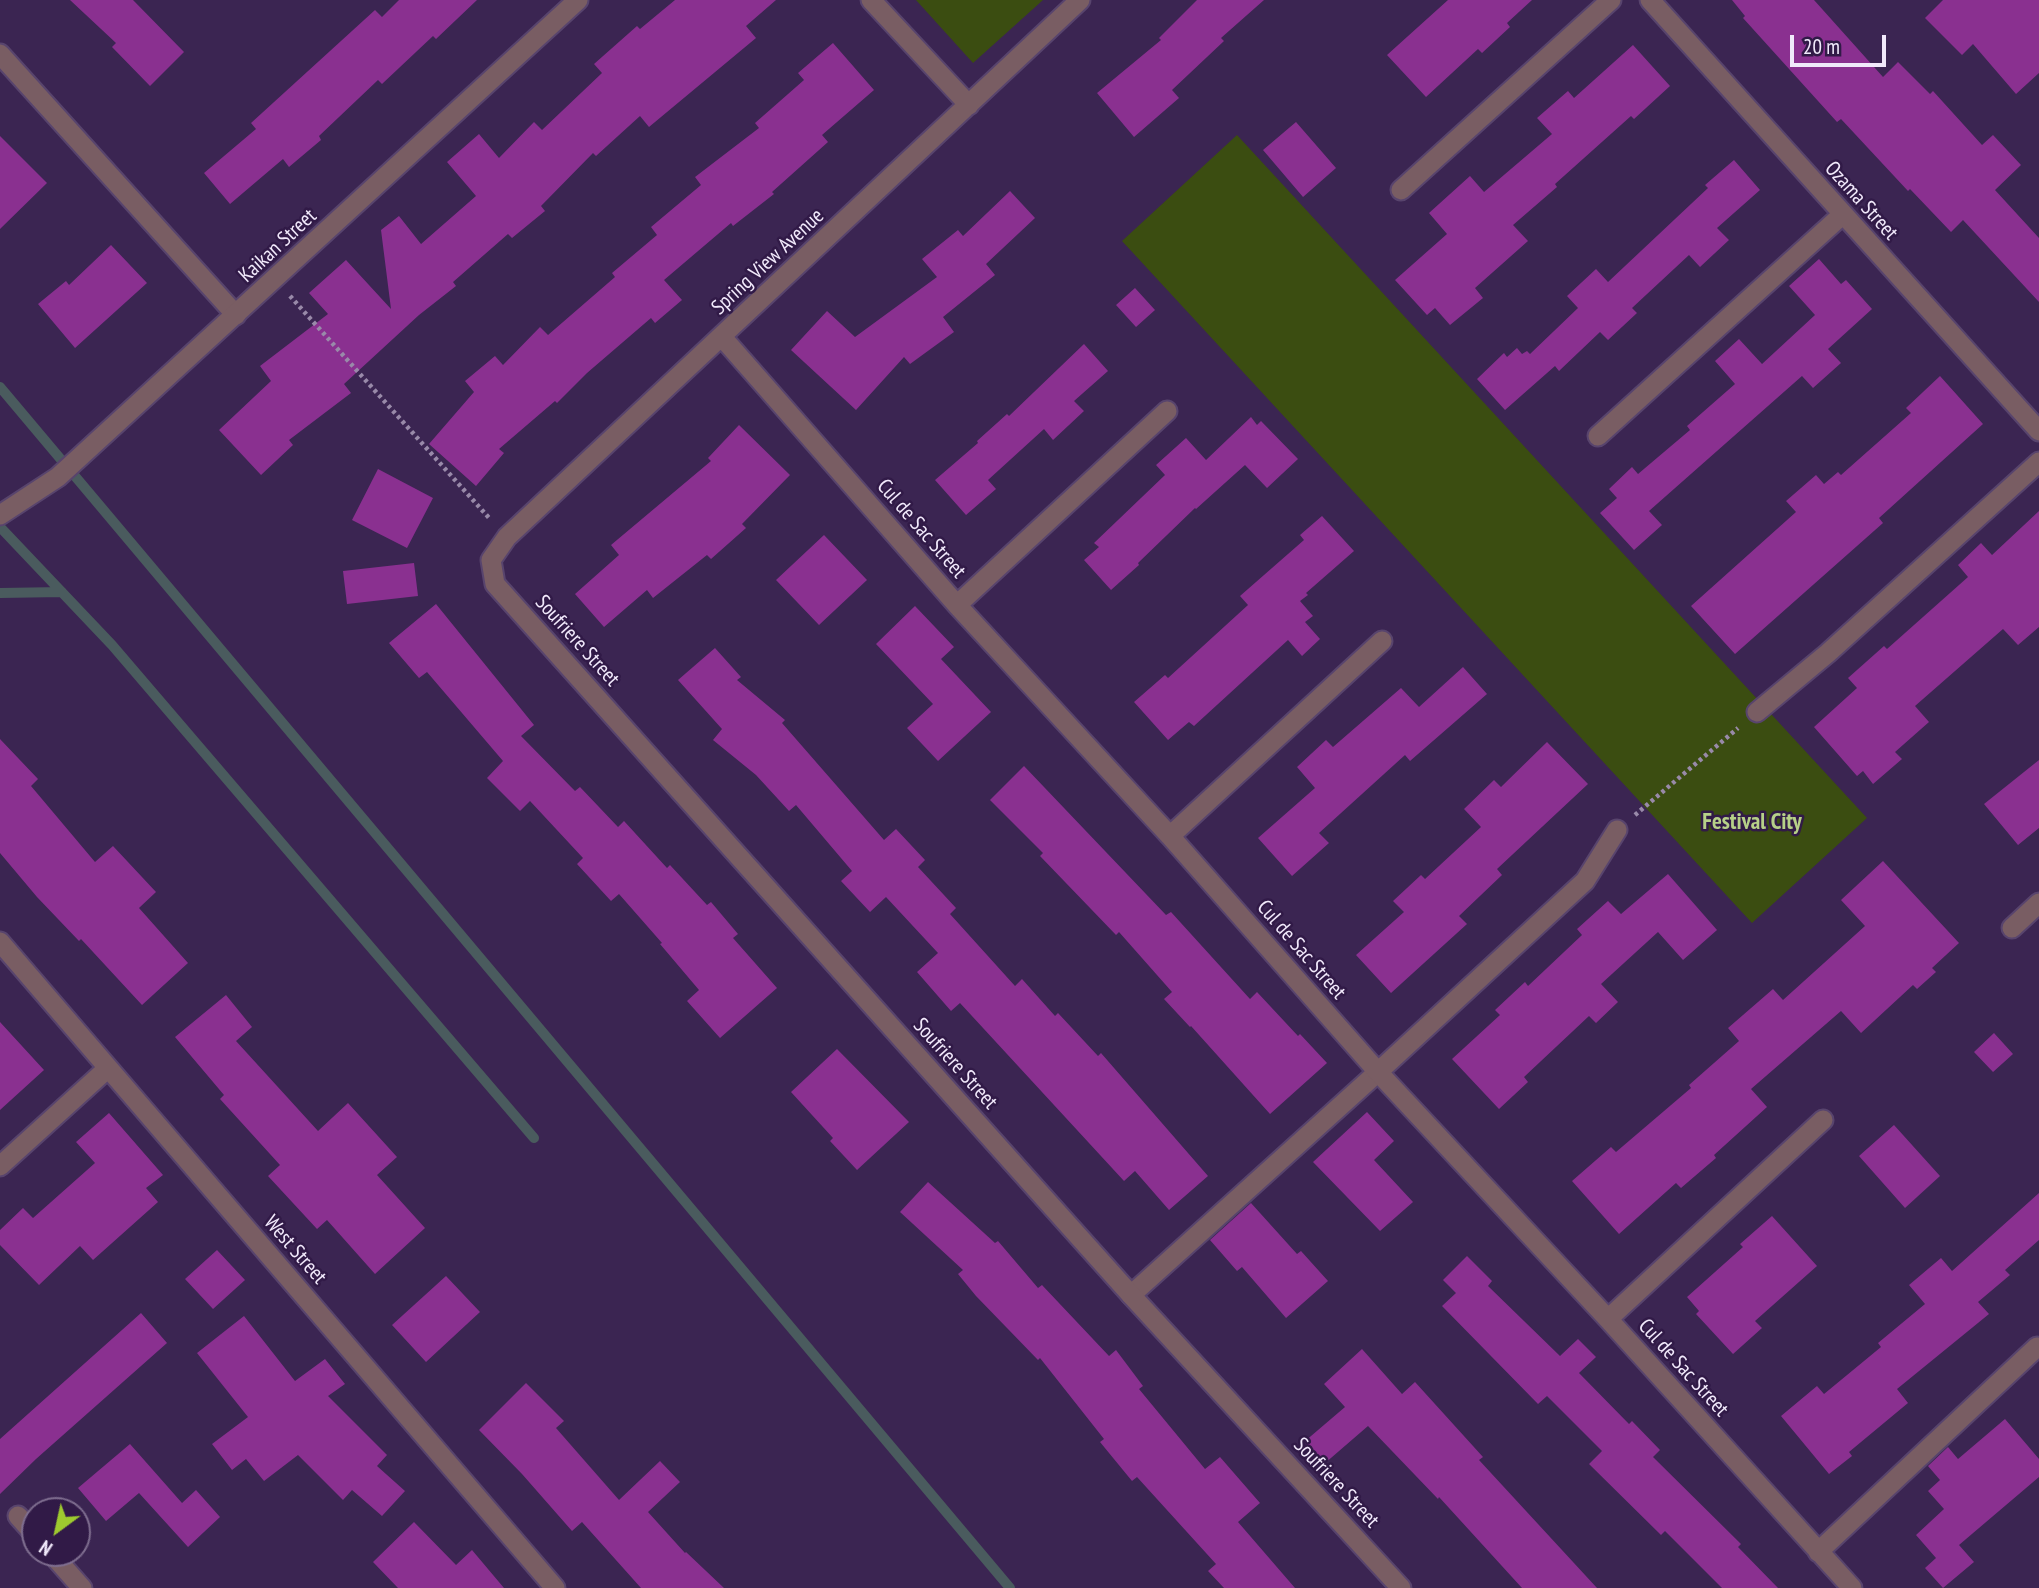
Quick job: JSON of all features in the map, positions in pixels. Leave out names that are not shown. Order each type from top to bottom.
[{"type":"street","name":"Kaikan Street","points":[[0,515],[58,477],[578,0]]},
{"type":"street","points":[[871,0],[968,105]]},
{"type":"street","name":"Spring View Avenue","points":[[491,560],[507,537],[1080,0]]},
{"type":"street","points":[[1401,190],[1611,0]]},
{"type":"street","name":"Ozama Street","points":[[1650,0],[2039,431]]},
{"type":"street","points":[[0,54],[236,315]]},
{"type":"street","points":[[1598,436],[1842,215]]},
{"type":"street","name":"Cul de Sac Street","points":[[722,337],[957,605],[1170,836],[1378,1072],[1608,1319],[1852,1588]]},
{"type":"street","points":[[957,605],[1167,411]]},
{"type":"street","points":[[1757,712],[1828,653],[2039,462]]},
{"type":"street","name":"Soufriere Street","points":[[491,560],[495,584],[1131,1295],[1401,1588]]},
{"type":"street","points":[[1170,836],[1382,641]]},
{"type":"street","points":[[1131,1295],[1585,881],[1617,830]]},
{"type":"street","points":[[2012,928],[2039,903]]},
{"type":"street","name":"West Street","points":[[0,942],[555,1588]]},
{"type":"street","points":[[0,1166],[107,1069]]},
{"type":"street","points":[[1608,1319],[1823,1120]]},
{"type":"street","points":[[1818,1552],[2037,1347]]},
{"type":"street","points":[[18,1516],[21,1519]]},
{"type":"street","points":[[63,1567],[82,1588]]},
{"type":"path","points":[[275,280],[507,537]]},
{"type":"path","points":[[1617,830],[1757,712]]},
{"type":"green space","points":[[916,0],[1043,0],[973,63]]},
{"type":"green space","points":[[1237,135],[1867,818],[1752,923],[1122,241]]},
{"type":"building","points":[[70,0],[133,0],[184,52],[150,86],[112,47],[116,43]]},
{"type":"building","points":[[399,0],[477,0],[436,39],[433,36],[382,84],[378,80],[319,136],[321,140],[289,167],[283,159],[230,204],[204,173],[256,129],[251,123],[375,10],[382,17]]},
{"type":"building","points":[[675,0],[776,0],[746,26],[756,38],[649,127],[640,116],[596,156],[593,153],[541,206],[545,211],[512,238],[508,234],[453,282],[456,286],[419,315],[344,384],[351,393],[289,440],[293,445],[261,475],[219,430],[271,381],[260,366],[328,314],[309,293],[346,260],[391,309],[381,230],[399,216],[421,244],[476,196],[447,162],[479,134],[499,158],[534,122],[542,130],[602,73],[594,64],[637,26],[640,29]]},
{"type":"building","points":[[1197,0],[1264,0],[1221,38],[1224,41],[1172,90],[1179,98],[1134,137],[1097,93],[1161,40],[1159,38]]},
{"type":"building","points":[[1448,0],[1532,0],[1507,23],[1510,27],[1482,53],[1478,49],[1426,97],[1387,55]]},
{"type":"building","points":[[1732,0],[1814,0],[1883,77],[1898,62],[1930,94],[1933,91],[1982,145],[1993,135],[2021,165],[1995,190],[2039,238],[2039,302],[1963,220],[1951,232],[1910,189],[1908,191],[1841,119],[1837,122],[1743,18],[1745,16]]},
{"type":"building","points":[[1943,0],[2039,0],[2039,73],[2016,94],[1973,44],[1962,55],[1925,18]]},
{"type":"building","points":[[833,43],[874,90],[822,135],[828,142],[772,192],[774,194],[733,226],[731,223],[664,280],[682,300],[655,323],[651,318],[587,373],[557,403],[555,401],[499,449],[504,453],[476,486],[429,444],[474,392],[465,381],[495,356],[503,365],[540,327],[548,335],[615,277],[612,273],[657,235],[651,227],[701,185],[695,177],[759,128],[755,123],[804,80],[798,73]]},
{"type":"building","points":[[1633,45],[1670,86],[1634,119],[1631,116],[1513,225],[1528,241],[1475,288],[1483,298],[1450,325],[1435,308],[1427,315],[1395,280],[1447,234],[1429,213],[1470,176],[1484,192],[1552,134],[1537,118],[1568,91],[1574,98]]},
{"type":"building","points":[[1296,122],[1336,168],[1303,197],[1263,150]]},
{"type":"building","points":[[0,136],[47,183],[0,229]]},
{"type":"building","points":[[1734,160],[1760,190],[1717,228],[1729,240],[1700,267],[1689,255],[1632,308],[1637,313],[1608,340],[1600,332],[1559,371],[1555,366],[1505,410],[1477,379],[1504,353],[1507,357],[1517,348],[1522,354],[1527,351],[1530,354],[1578,308],[1567,296],[1596,269],[1608,282],[1708,188],[1705,185]]},
{"type":"building","points":[[1010,191],[1035,218],[986,264],[995,275],[943,317],[954,332],[910,364],[904,357],[856,410],[791,350],[827,311],[855,337],[937,277],[922,259],[958,230],[963,236]]},
{"type":"building","points":[[111,245],[147,283],[75,348],[38,304],[66,281],[69,285]]},
{"type":"building","points":[[1819,259],[1841,284],[1846,280],[1872,309],[1828,349],[1841,363],[1813,388],[1802,376],[1649,511],[1662,525],[1634,550],[1600,513],[1617,498],[1609,489],[1632,467],[1638,474],[1690,430],[1687,426],[1735,384],[1715,361],[1739,339],[1762,364],[1815,315],[1789,286]]},
{"type":"building","points":[[1135,288],[1155,310],[1136,327],[1116,305]]},
{"type":"building","points":[[1084,344],[1108,371],[1074,401],[1084,411],[1053,440],[1044,429],[988,480],[996,489],[966,515],[935,480],[1007,414],[1009,416]]},
{"type":"building","points":[[1940,376],[1983,424],[1879,518],[1883,523],[1735,654],[1691,606],[1796,512],[1786,501],[1816,475],[1824,484],[1838,472],[1841,475],[1911,413],[1906,408]]},
{"type":"building","points":[[1251,417],[1257,425],[1261,421],[1298,459],[1267,488],[1245,465],[1195,508],[1111,590],[1084,560],[1099,547],[1094,543],[1165,475],[1156,465],[1186,438],[1206,460]]},
{"type":"building","points":[[739,425],[790,475],[742,524],[746,528],[711,559],[707,555],[653,598],[647,590],[604,627],[575,594],[619,555],[611,545],[711,461],[708,458]]},
{"type":"building","points":[[378,469],[433,498],[407,548],[352,520]]},
{"type":"building","points":[[2039,511],[2039,627],[2018,645],[2003,629],[1915,706],[1929,722],[1895,752],[1902,759],[1873,784],[1863,771],[1857,776],[1814,727],[1857,688],[1848,678],[1884,646],[1887,649],[1968,577],[1958,565],[1981,543],[1992,555]]},
{"type":"building","points":[[1322,516],[1354,551],[1300,601],[1313,616],[1305,622],[1320,639],[1302,656],[1288,640],[1194,726],[1189,722],[1168,740],[1134,702],[1165,675],[1168,678],[1248,605],[1240,596],[1304,540],[1300,535]]},
{"type":"building","points":[[824,535],[867,580],[819,625],[776,580]]},
{"type":"building","points":[[414,563],[418,596],[347,604],[343,571]]},
{"type":"building","points":[[436,604],[534,725],[521,736],[575,791],[580,787],[618,827],[624,821],[667,868],[670,865],[707,905],[711,902],[738,934],[733,938],[777,988],[720,1038],[687,1001],[699,990],[660,944],[662,943],[619,894],[611,901],[577,864],[583,858],[530,801],[520,811],[487,778],[503,761],[427,672],[419,678],[389,643]]},
{"type":"building","points":[[915,606],[954,647],[941,659],[991,712],[938,761],[907,728],[933,704],[876,644]]},
{"type":"building","points":[[715,648],[741,677],[737,680],[785,720],[782,723],[884,840],[896,829],[925,860],[918,867],[956,908],[950,914],[1015,986],[1022,979],[1055,1016],[1058,1013],[1098,1056],[1101,1053],[1208,1176],[1169,1210],[1135,1171],[1124,1181],[960,1003],[951,1011],[917,972],[938,953],[886,897],[870,912],[841,881],[852,871],[796,805],[789,811],[756,775],[713,740],[722,729],[678,680]]},
{"type":"building","points":[[1463,667],[1487,694],[1410,761],[1405,755],[1319,833],[1329,843],[1292,876],[1258,838],[1315,788],[1297,767],[1326,740],[1333,747],[1401,688],[1419,707]]},
{"type":"building","points":[[0,739],[38,779],[31,786],[95,862],[113,846],[156,892],[139,908],[188,963],[142,1005],[81,939],[79,941],[37,897],[0,853]]},
{"type":"building","points":[[1547,742],[1588,784],[1497,869],[1502,875],[1459,916],[1467,924],[1391,993],[1356,955],[1404,912],[1393,901],[1421,875],[1425,879],[1481,827],[1464,809],[1494,780],[1501,787]]},
{"type":"building","points":[[2039,760],[2039,828],[2018,845],[1984,804]]},
{"type":"building","points":[[1024,766],[1166,915],[1171,912],[1250,999],[1257,992],[1327,1063],[1270,1114],[1164,999],[1172,992],[1119,932],[1116,935],[1040,856],[1043,853],[990,800]]},
{"type":"building","points":[[1883,861],[1959,943],[1932,968],[1936,972],[1917,989],[1913,985],[1861,1033],[1841,1011],[1751,1089],[1767,1107],[1714,1155],[1716,1158],[1681,1188],[1676,1183],[1619,1234],[1572,1181],[1611,1147],[1616,1152],[1691,1088],[1689,1085],[1739,1041],[1728,1028],[1773,989],[1783,1000],[1865,926],[1841,900]]},
{"type":"building","points":[[1668,874],[1717,930],[1683,960],[1658,932],[1601,984],[1618,1002],[1596,1023],[1589,1016],[1524,1077],[1528,1082],[1499,1109],[1452,1059],[1500,1015],[1495,1010],[1525,982],[1528,986],[1582,935],[1577,929],[1608,901],[1621,914]]},
{"type":"building","points":[[226,995],[252,1027],[236,1041],[318,1131],[348,1103],[397,1157],[377,1175],[425,1228],[375,1274],[327,1220],[317,1229],[268,1176],[280,1165],[220,1099],[224,1095],[175,1037]]},
{"type":"building","points":[[0,1022],[44,1070],[0,1110]]},
{"type":"building","points":[[1994,1033],[2013,1054],[1993,1072],[1974,1052]]},
{"type":"building","points":[[837,1049],[909,1122],[857,1170],[830,1141],[833,1138],[791,1092]]},
{"type":"building","points":[[1367,1112],[1394,1141],[1374,1160],[1413,1202],[1380,1231],[1313,1162]]},
{"type":"building","points":[[109,1113],[163,1175],[146,1188],[158,1202],[93,1260],[80,1246],[39,1285],[0,1245],[0,1230],[23,1208],[33,1218],[95,1163],[76,1142]]},
{"type":"building","points":[[1894,1125],[1940,1176],[1905,1208],[1859,1156]]},
{"type":"building","points":[[928,1182],[995,1243],[998,1241],[1038,1288],[1042,1285],[1109,1356],[1116,1350],[1143,1386],[1139,1389],[1205,1469],[1220,1457],[1260,1503],[1238,1522],[1295,1588],[1224,1588],[1208,1571],[1216,1564],[1137,1477],[1132,1481],[1100,1442],[1104,1439],[1040,1358],[1038,1360],[976,1296],[958,1274],[963,1270],[900,1212]]},
{"type":"building","points":[[2039,1193],[2039,1240],[2005,1270],[2010,1275],[1978,1302],[1989,1314],[1897,1389],[1908,1403],[1849,1452],[1852,1456],[1829,1474],[1781,1416],[1817,1386],[1824,1394],[1881,1347],[1878,1343],[1925,1304],[1909,1285],[1941,1258],[1952,1271]]},
{"type":"building","points":[[1251,1203],[1297,1254],[1301,1251],[1328,1281],[1286,1318],[1242,1267],[1237,1271],[1210,1240]]},
{"type":"building","points":[[1772,1216],[1817,1266],[1755,1321],[1762,1328],[1733,1354],[1696,1314],[1699,1311],[1687,1297],[1743,1247],[1740,1244]]},
{"type":"building","points":[[217,1250],[245,1280],[213,1309],[185,1279]]},
{"type":"building","points":[[1467,1256],[1492,1281],[1488,1286],[1560,1356],[1578,1339],[1596,1357],[1579,1373],[1629,1424],[1632,1421],[1660,1450],[1653,1457],[1741,1544],[1738,1547],[1778,1588],[1722,1588],[1665,1531],[1661,1535],[1589,1464],[1602,1451],[1547,1396],[1538,1404],[1442,1306],[1456,1293],[1443,1280]]},
{"type":"building","points":[[446,1276],[480,1312],[426,1362],[392,1325]]},
{"type":"building","points":[[141,1313],[167,1343],[0,1494],[0,1439]]},
{"type":"building","points":[[244,1316],[295,1381],[325,1359],[345,1384],[328,1396],[387,1455],[377,1466],[405,1491],[382,1516],[352,1490],[343,1500],[298,1455],[264,1481],[246,1459],[232,1470],[212,1444],[248,1417],[197,1353]]},
{"type":"building","points":[[1362,1349],[1402,1394],[1415,1382],[1483,1457],[1479,1460],[1597,1588],[1522,1588],[1439,1497],[1438,1499],[1368,1426],[1324,1464],[1304,1442],[1345,1407],[1324,1384]]},
{"type":"building","points":[[526,1383],[564,1421],[556,1428],[619,1500],[660,1461],[680,1482],[648,1512],[685,1553],[724,1588],[641,1588],[582,1522],[572,1531],[479,1430]]},
{"type":"building","points":[[2005,1419],[2039,1459],[2039,1477],[1959,1545],[1974,1562],[1943,1588],[1925,1568],[1936,1558],[1916,1535],[1944,1509],[1928,1491],[1940,1480],[1928,1466],[1948,1447],[1958,1459]]},
{"type":"building","points":[[130,1444],[182,1503],[196,1490],[220,1517],[188,1547],[139,1493],[106,1521],[91,1503],[91,1497],[86,1497],[78,1488]]},
{"type":"building","points":[[414,1522],[456,1565],[472,1550],[504,1588],[398,1588],[373,1562]]},
{"type":"waterway","points":[[0,387],[1010,1588]]},
{"type":"waterway","points":[[0,527],[112,645],[534,1138]]},
{"type":"waterway","points":[[0,593],[62,592]]},
{"type":"district","name":"Festival City","points":[[1752,822]]}]
